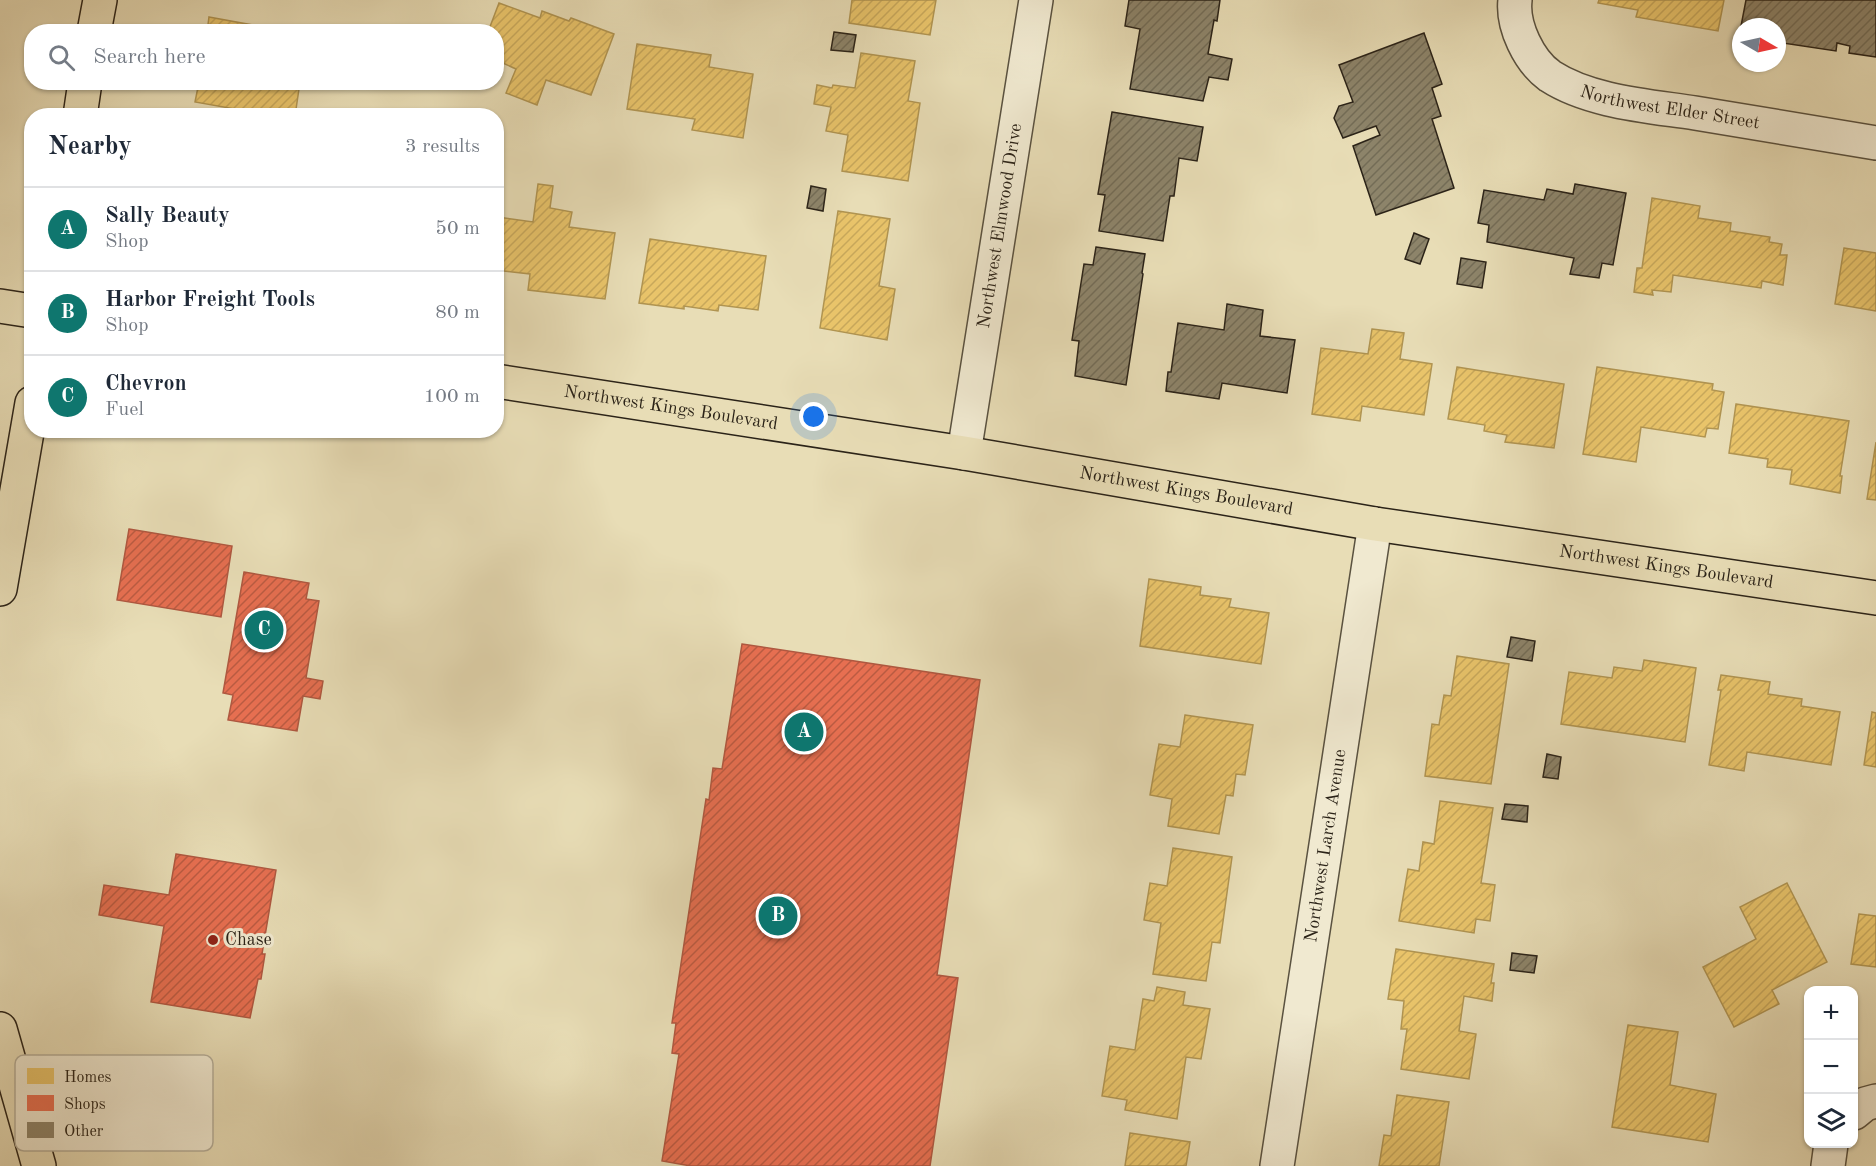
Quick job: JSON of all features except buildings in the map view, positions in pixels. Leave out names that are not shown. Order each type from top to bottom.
[{"type":"main road","points":[[96,24],[100,0]]},
{"type":"main road","points":[[81,108],[85,90]]},
{"type":"main road","points":[[0,306],[24,309]]},
{"type":"main road","name":"Northwest Kings Boulevard","points":[[504,382],[964,453],[1376,524],[1876,598]]},
{"type":"main road","points":[[0,589],[26,438]]},
{"type":"main road","points":[[0,1029],[15,1082]]},
{"type":"main road","points":[[35,1151],[39,1166]]},
{"type":"street","name":"Northwest Elmwood Drive","points":[[964,453],[1036,0]]},
{"type":"street","name":"Northwest Elder Street","points":[[1515,0],[1518,27],[1533,58],[1549,75],[1579,91],[1629,102],[1876,143]]},
{"type":"street","name":"Northwest Larch Avenue","points":[[1277,1166],[1376,524]]},
{"type":"street","points":[[1858,1110],[1865,1104],[1876,1101]]},
{"type":"street","points":[[1828,1166],[1831,1148]]},
{"type":"place","name":"Chevron","points":[[264,630]]},
{"type":"place","name":"Sally Beauty","points":[[804,732]]},
{"type":"place","name":"Harbor Freight Tools","points":[[778,916]]},
{"type":"place","name":"Chase","points":[[213,940]]}]
